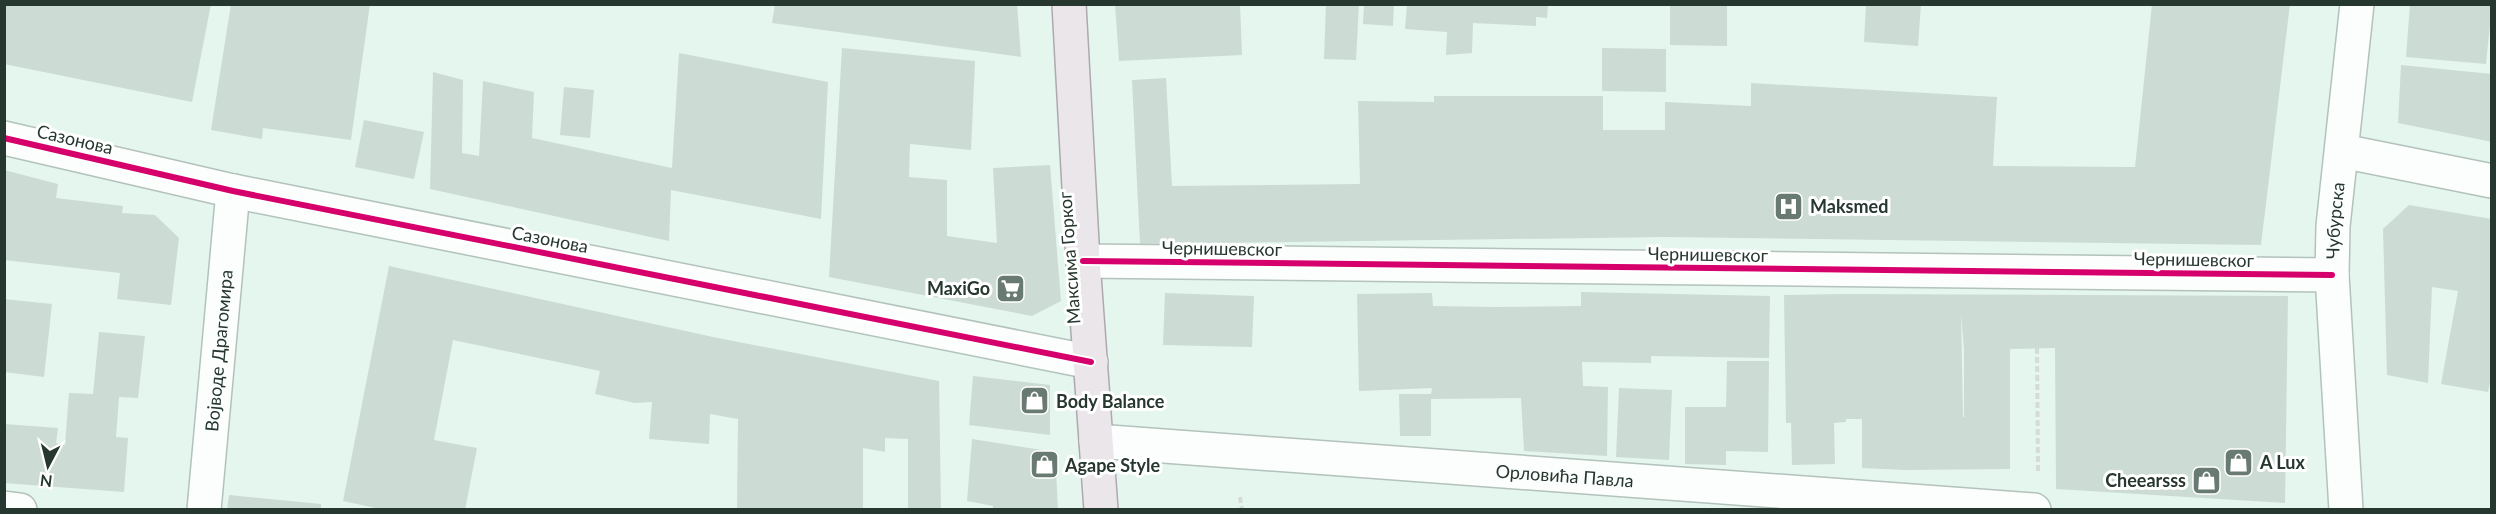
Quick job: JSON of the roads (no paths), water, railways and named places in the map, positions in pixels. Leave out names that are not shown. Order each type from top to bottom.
[{"type":"main road","name":"Максима Горког","points":[[1069,4],[1083,261],[1101,510]]},
{"type":"street","name":"Чубурска","points":[[2346,510],[2332,275],[2333,226],[2356,4]]},
{"type":"street","name":"Сазонова","points":[[4,138],[233,191],[1091,362]]},
{"type":"street","points":[[2342,151],[2492,181]]},
{"type":"street","name":"Војводе Драгомира","points":[[204,510],[233,191]]},
{"type":"street","name":"Чернишевског","points":[[1083,261],[2332,275]]},
{"type":"street","name":"Орловића Павла","points":[[1096,441],[2036,496]]},
{"type":"street","points":[[4,508],[20,510]]},
{"type":"place","name":"Maksmed","points":[[1789,206]]},
{"type":"place","name":"MaxiGo","points":[[1011,288]]},
{"type":"place","name":"Body Balance","points":[[1035,401]]},
{"type":"place","name":"A Lux","points":[[2239,462]]},
{"type":"place","name":"Agape Style","points":[[1044,465]]},
{"type":"place","name":"Cheearsss","points":[[2207,480]]}]
